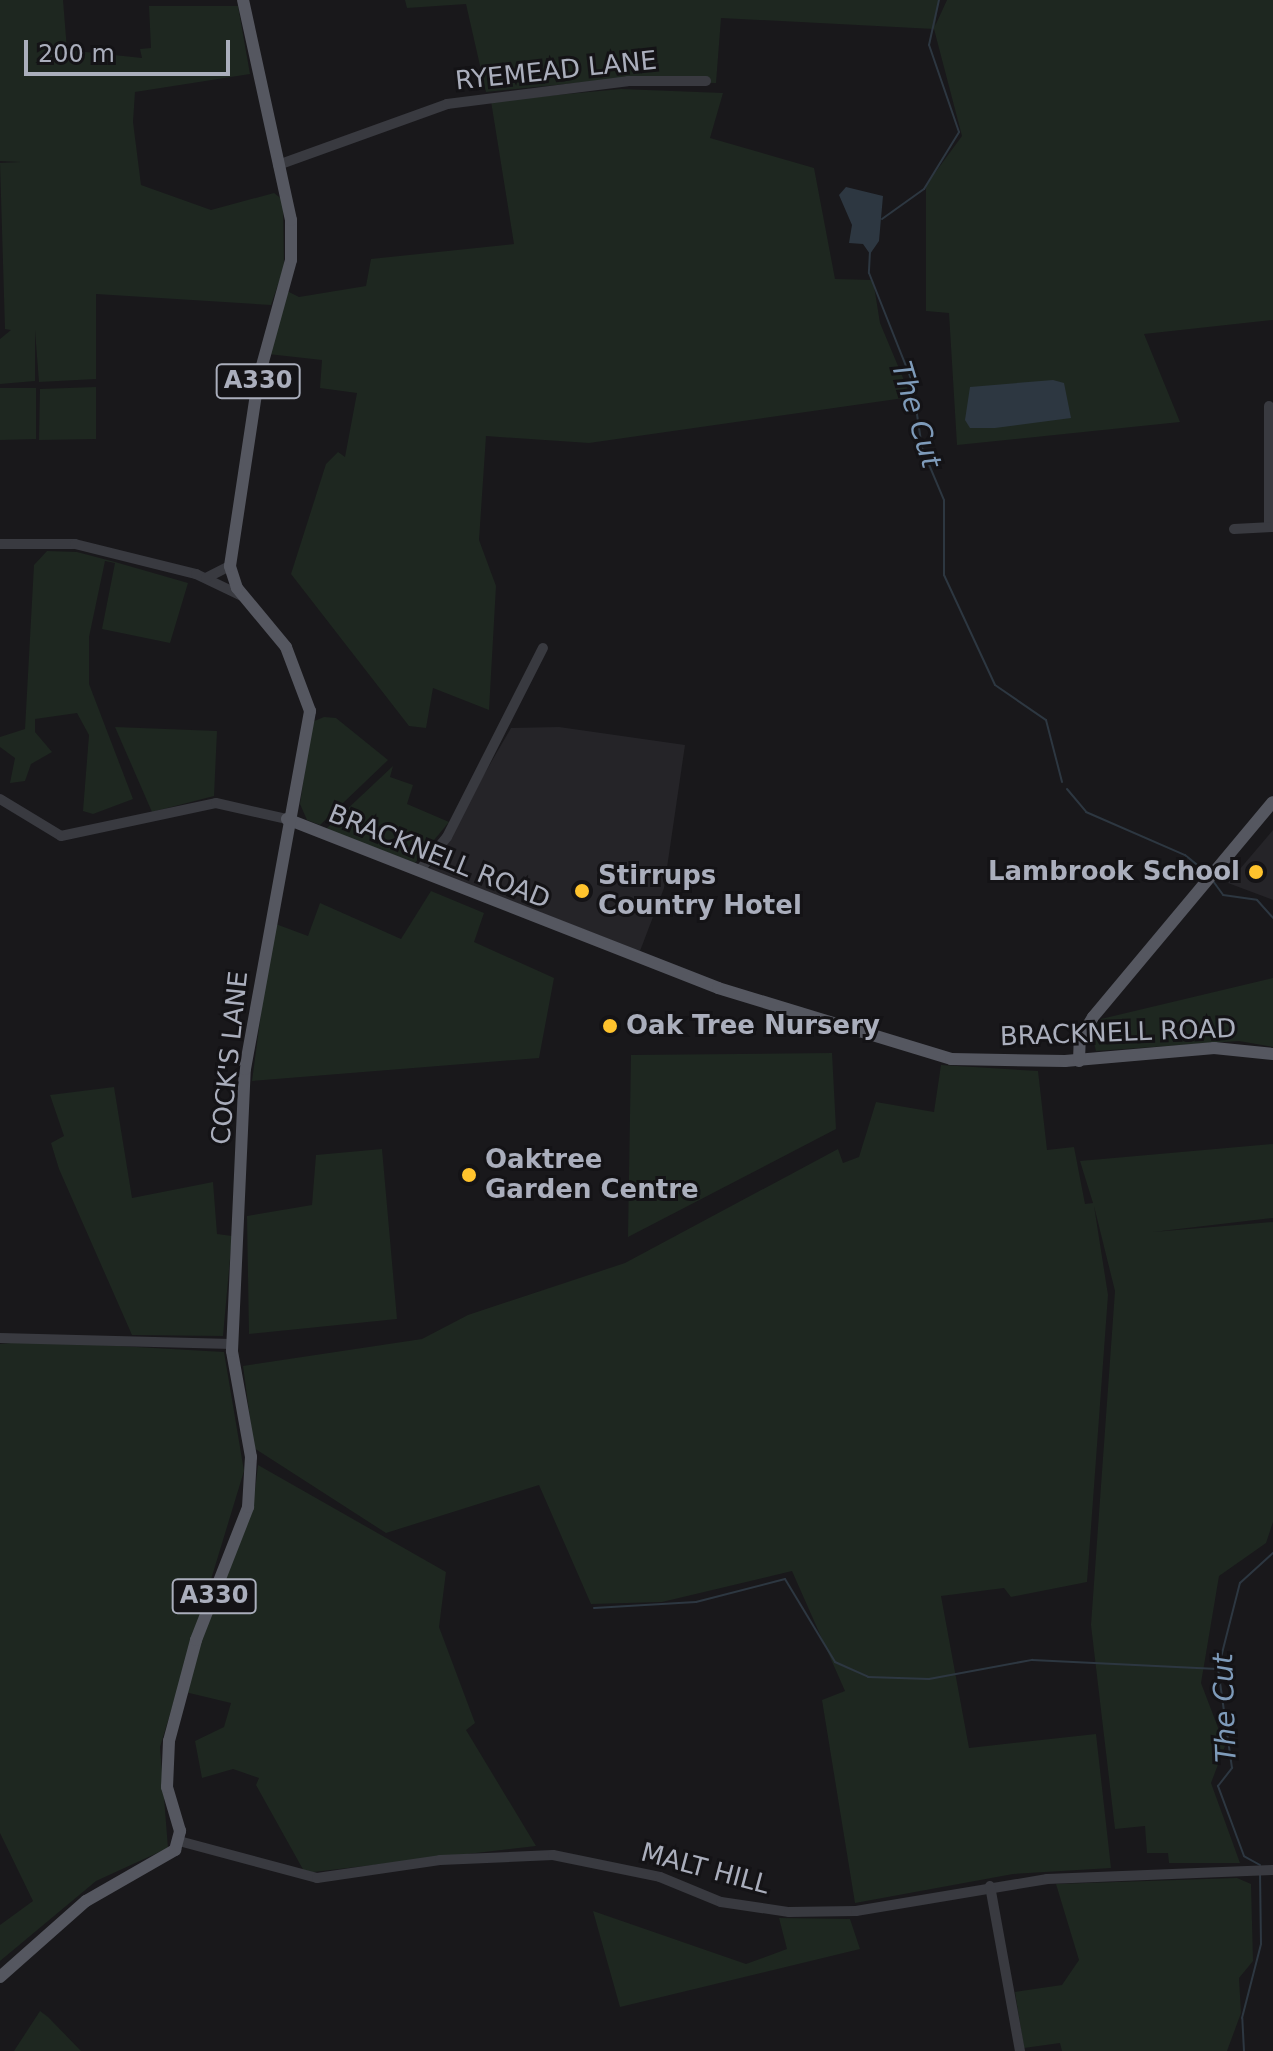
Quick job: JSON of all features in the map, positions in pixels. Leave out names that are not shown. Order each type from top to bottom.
[{"type":"main road","name":"A330","points":[[243,0],[278,165],[291,260],[258,380],[230,566],[244,597],[286,647],[310,711],[287,819]]},
{"type":"main road","points":[[1079,1061],[1080,1038],[1093,1017],[1273,802]]},
{"type":"main road","name":"BRACKNELL ROAD","points":[[287,819],[718,988],[896,1045],[951,1059],[1079,1061],[1214,1048],[1273,1054]]},
{"type":"main road","name":"COCK'S LANE","points":[[232,1347],[245,1069],[287,819]]},
{"type":"main road","name":"A330","points":[[179,1841],[167,1787],[169,1741],[250,1494],[251,1457],[232,1347]]},
{"type":"main road","points":[[0,1977],[86,1901],[169,1856],[179,1841]]},
{"type":"street","name":"RYEMEAD LANE","points":[[278,165],[447,104],[628,81],[706,81]]},
{"type":"street","points":[[1234,529],[1271,527],[1269,406]]},
{"type":"street","points":[[0,544],[75,544],[206,578],[244,597]]},
{"type":"street","points":[[206,578],[230,566]]},
{"type":"street","points":[[419,871],[447,837],[543,648]]},
{"type":"street","points":[[0,799],[61,836],[216,803],[287,819]]},
{"type":"street","points":[[0,1338],[232,1347]]},
{"type":"street","name":"MALT HILL","points":[[179,1841],[317,1878],[440,1860],[553,1855],[660,1877],[721,1902],[789,1912],[856,1911],[990,1886],[1264,1871]]},
{"type":"street","points":[[990,1886],[1020,2051]]},
{"type":"shaded area","points":[[0,0],[63,0],[67,50],[142,58],[140,49],[151,48],[149,6],[238,6],[250,74],[135,92],[133,122],[141,185],[211,210],[274,193],[283,200],[284,267],[271,305],[96,294],[96,379],[39,382],[35,330],[35,381],[0,384],[0,339],[11,330],[5,329],[0,163],[21,162],[0,161]]},
{"type":"shaded area","points":[[405,0],[939,0],[935,26],[947,0],[1273,0],[1273,320],[1144,334],[1180,422],[957,445],[949,313],[926,311],[926,185],[962,136],[934,29],[721,18],[716,83],[597,81],[486,92],[466,4],[407,8]]},
{"type":"shaded area","points":[[621,89],[723,93],[710,138],[814,168],[835,279],[873,280],[880,323],[911,397],[589,443],[486,436],[479,540],[496,586],[489,710],[433,688],[426,728],[409,726],[291,574],[326,464],[338,452],[345,457],[357,393],[320,388],[322,360],[268,354],[287,291],[299,297],[366,286],[371,259],[514,244],[491,101]]},
{"type":"shaded area","points":[[846,187],[883,196],[879,241],[870,254],[863,244],[849,243],[852,225],[839,195]]},
{"type":"shaded area","points":[[1053,380],[1064,383],[1071,418],[995,428],[970,428],[965,420],[970,387]]},
{"type":"shaded area","points":[[96,387],[96,439],[39,440],[40,389]]},
{"type":"shaded area","points":[[0,388],[36,388],[36,439],[0,440]]},
{"type":"shaded area","points":[[47,551],[77,552],[188,583],[170,643],[102,629],[115,563],[105,561],[89,637],[89,684],[133,799],[93,814],[83,811],[89,735],[77,713],[35,719],[35,732],[52,752],[31,764],[25,781],[10,783],[15,758],[0,747],[0,737],[25,729],[34,565]]},
{"type":"shaded area","points":[[324,717],[336,718],[388,760],[320,825],[307,820],[300,804],[312,722]]},
{"type":"shaded area","points":[[115,727],[217,731],[214,796],[152,812]]},
{"type":"shaded area","points":[[559,727],[685,745],[664,888],[640,951],[429,869],[511,728]]},
{"type":"shaded area","points":[[393,766],[390,777],[413,785],[407,804],[449,822],[415,863],[326,829]]},
{"type":"shaded area","name":"Lambrook School","points":[[1273,830],[1273,900],[1228,883]]},
{"type":"shaded area","points":[[431,891],[484,913],[474,942],[554,978],[539,1058],[252,1081],[273,923],[308,936],[320,903],[401,939]]},
{"type":"shaded area","points":[[1273,978],[1273,1047],[1239,1041],[1096,1051],[1091,1032],[1101,1019]]},
{"type":"shaded area","points":[[832,1053],[836,1129],[628,1237],[631,1055]]},
{"type":"shaded area","points":[[941,1065],[1038,1071],[1047,1150],[1074,1147],[1085,1204],[1093,1203],[1080,1161],[1273,1144],[1273,1218],[1153,1232],[1273,1222],[1273,1522],[1266,1543],[1219,1576],[1201,1683],[1225,1746],[1211,1783],[1240,1863],[1169,1863],[1168,1853],[1147,1853],[1145,1826],[1115,1829],[1091,1625],[1115,1291],[1094,1206],[1108,1295],[1087,1582],[1011,1597],[1004,1588],[941,1596],[969,1748],[1096,1734],[1111,1868],[1013,1874],[855,1903],[822,1700],[845,1691],[792,1571],[662,1602],[591,1604],[539,1485],[386,1533],[254,1448],[243,1366],[422,1339],[468,1315],[625,1263],[838,1149],[843,1163],[859,1157],[876,1102],[934,1112]]},
{"type":"shaded area","points":[[114,1087],[132,1198],[213,1182],[217,1234],[232,1236],[223,1336],[132,1335],[59,1169],[51,1143],[64,1136],[50,1095]]},
{"type":"shaded area","points":[[382,1149],[397,1319],[249,1334],[247,1216],[312,1205],[316,1155]]},
{"type":"shaded area","points":[[31,1341],[224,1352],[244,1471],[160,1747],[168,1848],[96,1881],[0,1961],[0,1925],[33,1901],[0,1833],[0,1344]]},
{"type":"shaded area","points":[[258,1465],[446,1572],[439,1627],[475,1723],[466,1730],[536,1846],[305,1873],[256,1785],[259,1778],[233,1769],[202,1778],[195,1741],[224,1727],[231,1703],[185,1692],[197,1637],[255,1491]]},
{"type":"shaded area","points":[[1237,1878],[1251,1884],[1253,1961],[1239,1978],[1241,2013],[1227,2051],[1062,2051],[1060,2043],[1024,2048],[1015,1992],[1062,1985],[1079,1960],[1056,1884]]},
{"type":"shaded area","points":[[593,1911],[746,1964],[787,1949],[779,1918],[850,1919],[860,1949],[620,2007]]},
{"type":"shaded area","points":[[40,2011],[48,2017],[81,2051],[14,2051]]},
{"type":"waterway","name":"The Cut","points":[[882,219],[924,189],[959,132],[929,45],[939,0]]},
{"type":"waterway","name":"The Cut","points":[[870,251],[869,273],[912,381],[922,448],[944,500],[944,575],[995,685],[1046,720],[1062,782]]},
{"type":"waterway","name":"The Cut","points":[[1067,789],[1086,812],[1185,855],[1207,873]]},
{"type":"waterway","name":"The Cut","points":[[1213,881],[1223,895],[1257,900],[1273,918]]},
{"type":"waterway","name":"The Cut","points":[[1260,1865],[1244,1856],[1218,1786],[1232,1768],[1218,1669],[1240,1583],[1273,1553]]},
{"type":"waterway","points":[[594,1608],[696,1602],[785,1579],[835,1662],[868,1677],[929,1679],[1032,1660],[1218,1669]]},
{"type":"waterway","name":"The Cut","points":[[1244,2051],[1242,2018],[1261,1944],[1260,1875]]},
{"type":"place","name":"Lambrook School","points":[[1256,872]]},
{"type":"place","name":"Stirrups Country Hotel","points":[[582,891]]},
{"type":"place","name":"Oak Tree Nursery","points":[[610,1026]]},
{"type":"place","name":"Oaktree Garden Centre","points":[[469,1175]]}]
